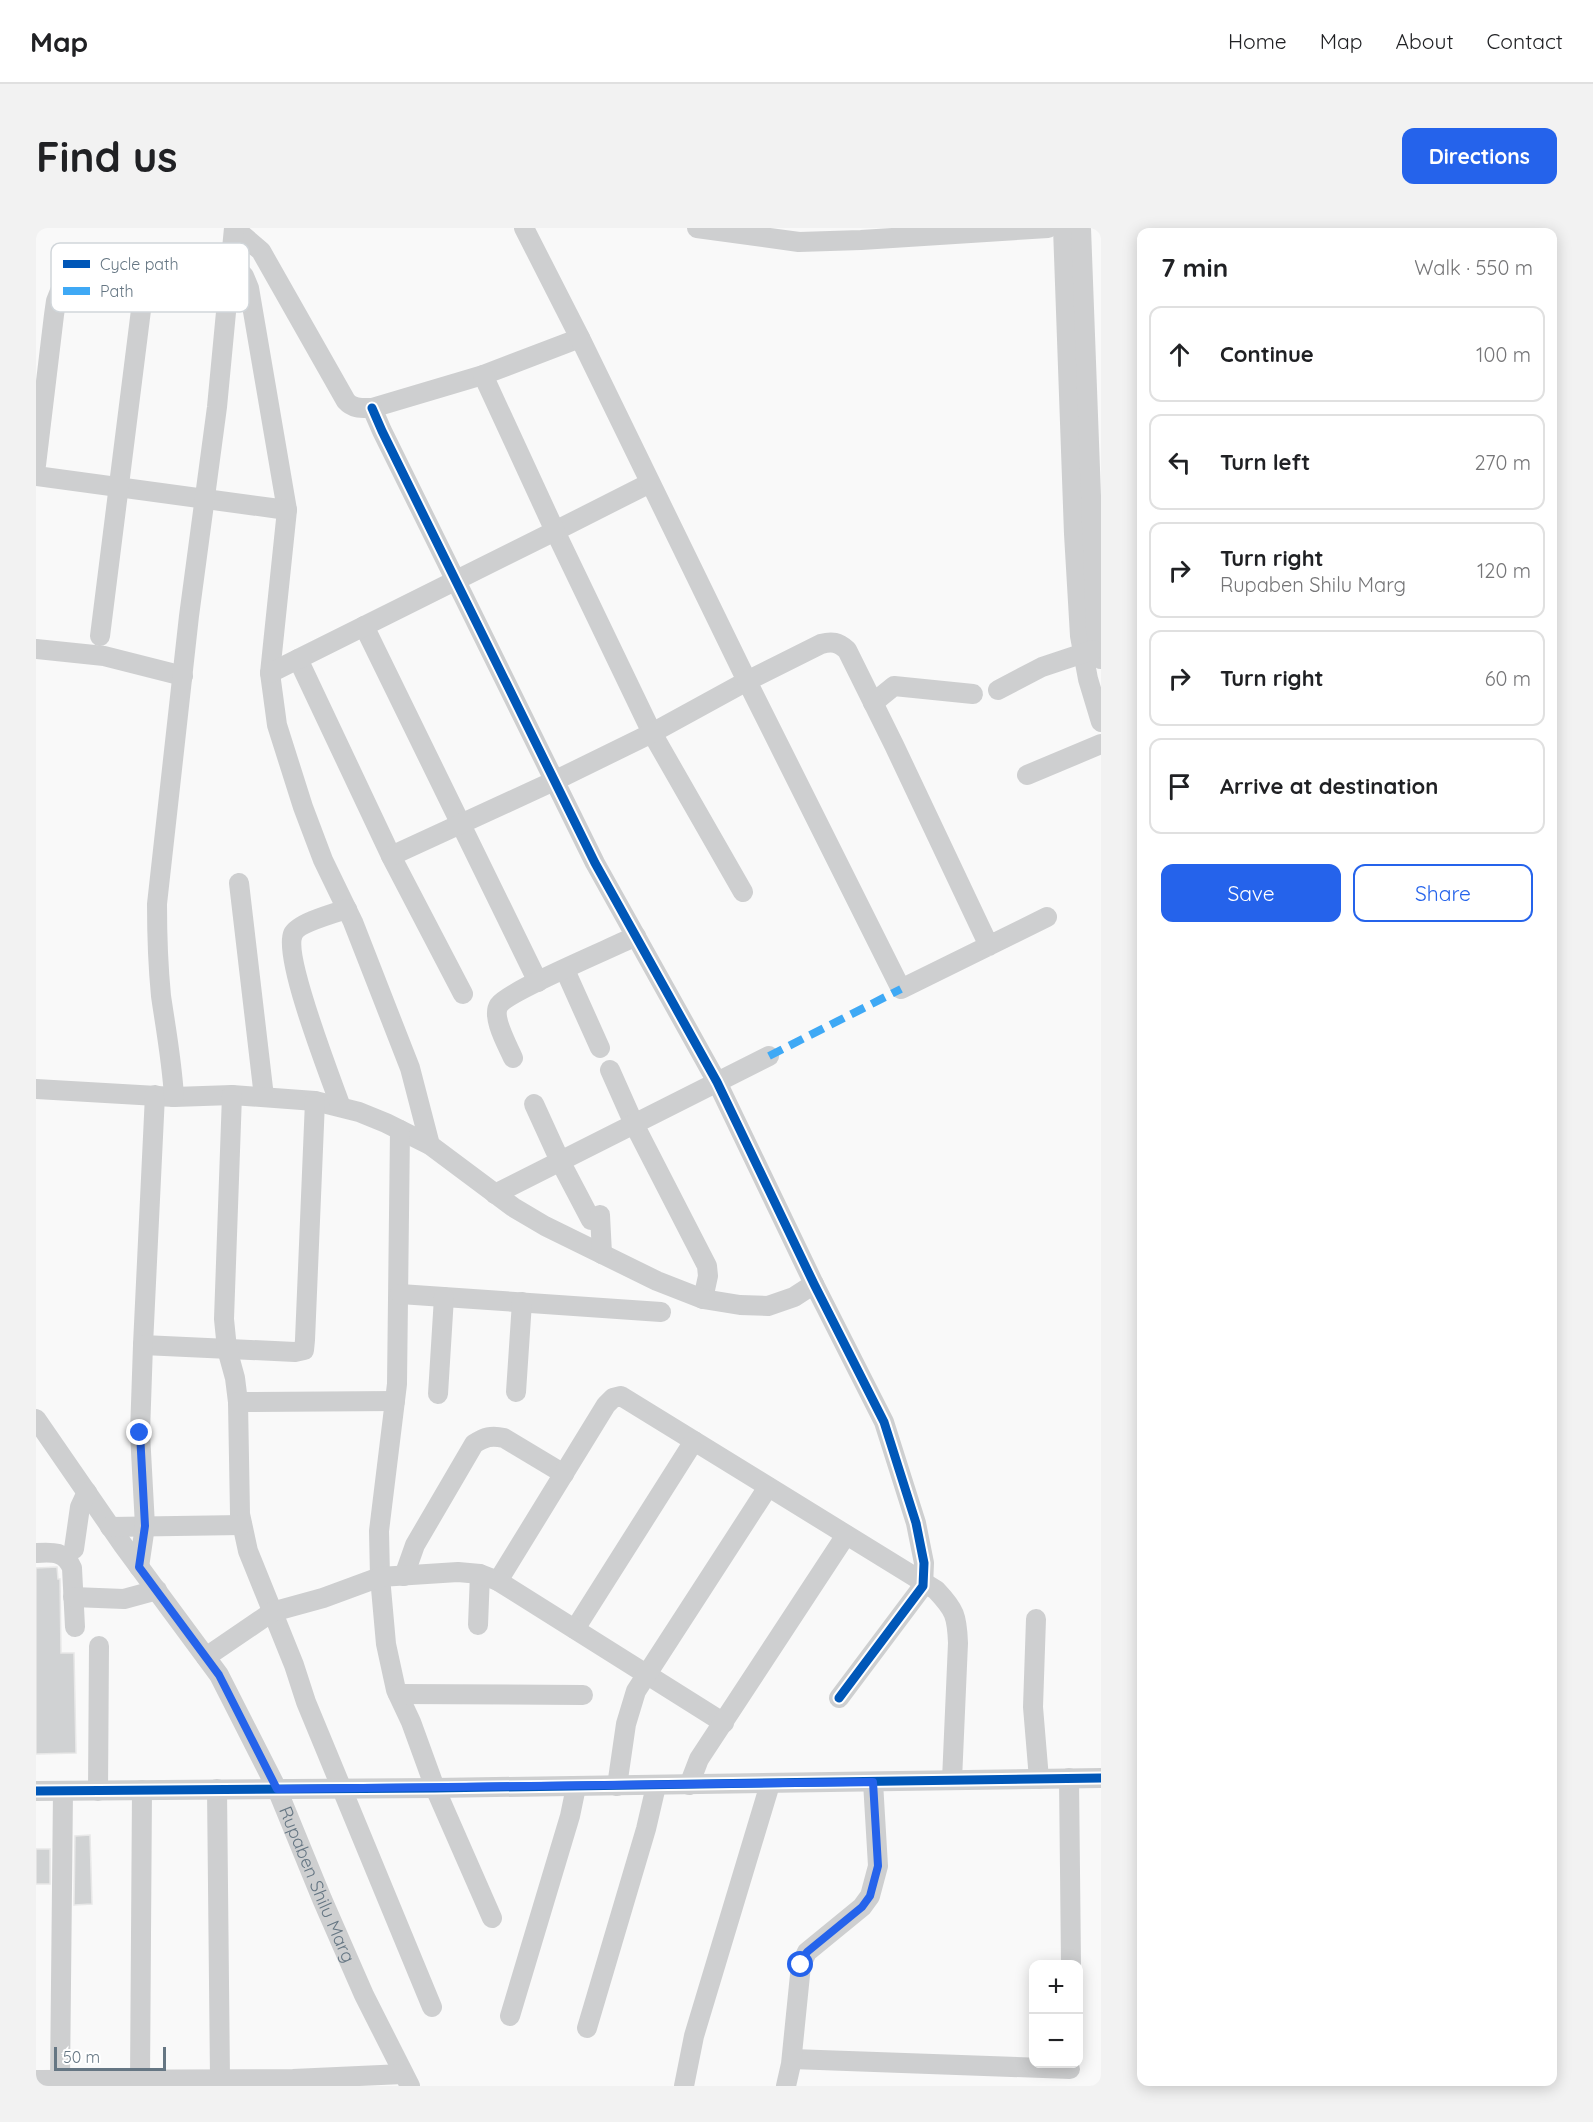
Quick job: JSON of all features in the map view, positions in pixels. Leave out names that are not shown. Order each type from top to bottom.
[{"type":"street","points":[[233,243],[234,228]]},
{"type":"street","points":[[234,228],[261,251],[345,401],[350,406],[372,408],[483,375],[580,338]]},
{"type":"street","points":[[524,228],[747,681],[902,989],[1047,916]]},
{"type":"street","points":[[697,228],[799,242],[860,234],[1047,228]]},
{"type":"street","points":[[1063,228],[1074,534],[1094,653]]},
{"type":"street","points":[[1081,228],[1098,600],[1094,653],[1088,679],[1101,722]]},
{"type":"street","points":[[249,288],[287,510],[270,673],[277,725],[303,807],[323,860],[347,909],[410,1068],[430,1145]]},
{"type":"street","points":[[36,465],[54,312]]},
{"type":"street","points":[[100,636],[140,312]]},
{"type":"street","points":[[139,1567],[145,1526],[140,1433],[143,1345],[164,1096],[171,1055],[161,995],[157,950],[157,904],[227,312]]},
{"type":"street","points":[[483,375],[652,733],[743,892]]},
{"type":"street","points":[[372,408],[595,863],[717,1082],[814,1284],[884,1422],[916,1523],[924,1563],[923,1586],[839,1698]]},
{"type":"street","points":[[36,476],[287,510]]},
{"type":"street","points":[[270,673],[650,483]]},
{"type":"street","points":[[364,626],[538,982]]},
{"type":"street","points":[[391,856],[554,781],[652,733],[747,681],[831,641],[847,650],[989,946]]},
{"type":"street","points":[[36,649],[104,656],[183,676]]},
{"type":"street","points":[[998,690],[1042,667],[1094,653]]},
{"type":"street","points":[[297,659],[391,856],[463,994]]},
{"type":"street","points":[[873,703],[894,686],[973,694]]},
{"type":"street","points":[[1027,775],[1101,744]]},
{"type":"street","points":[[239,883],[264,1097]]},
{"type":"street","points":[[341,1107],[299,987],[292,946],[293,934],[299,927],[347,909]]},
{"type":"street","points":[[513,1058],[498,1025],[496,1014],[499,1006],[506,999],[636,936]]},
{"type":"street","points":[[565,970],[600,1048]]},
{"type":"street","points":[[495,1194],[769,1056]]},
{"type":"street","points":[[610,1070],[634,1124],[706,1266],[708,1276],[703,1299]]},
{"type":"street","points":[[36,1089],[164,1096],[232,1095],[315,1101],[341,1107],[359,1112],[430,1145],[513,1207],[545,1226],[657,1281],[703,1299],[740,1305],[768,1306],[794,1297],[814,1284]]},
{"type":"street","points":[[232,1095],[224,1319],[226,1349],[235,1378],[238,1402],[242,1525],[248,1551],[341,1788],[432,2007]]},
{"type":"street","points":[[143,1345],[295,1352],[304,1350],[315,1101]]},
{"type":"street","points":[[534,1104],[560,1161],[596,1217],[602,1254]]},
{"type":"street","points":[[400,1130],[400,1294],[397,1384],[379,1532],[380,1577],[386,1644],[398,1694],[411,1722],[435,1788],[492,1918]]},
{"type":"street","points":[[400,1294],[661,1312]]},
{"type":"street","points":[[438,1394],[444,1297]]},
{"type":"street","points":[[516,1392],[522,1302]]},
{"type":"street","points":[[478,1625],[489,1577],[564,1474],[606,1405],[613,1398],[621,1396],[936,1590],[950,1605],[957,1622],[958,1643],[952,1780]]},
{"type":"street","points":[[238,1402],[395,1401]]},
{"type":"street","name":"Rupaben Shilu Marg","points":[[36,1419],[110,1527],[219,1675],[277,1789],[336,1931],[406,2080]]},
{"type":"street","points":[[404,1575],[415,1545],[474,1444],[484,1437],[504,1438],[564,1474]]},
{"type":"street","points":[[575,1629],[694,1441]]},
{"type":"street","points":[[617,1786],[630,1708],[636,1690],[768,1487]]},
{"type":"street","points":[[74,1549],[80,1507],[87,1492]]},
{"type":"street","points":[[110,1527],[242,1525]]},
{"type":"street","points":[[689,1785],[699,1759],[846,1535]]},
{"type":"street","points":[[36,1553],[62,1554],[68,1560],[72,1568],[75,1627]]},
{"type":"street","points":[[206,1657],[272,1612],[323,1598],[380,1577],[458,1572],[489,1577],[724,1723]]},
{"type":"street","points":[[73,1597],[124,1599],[157,1590]]},
{"type":"street","points":[[1036,1618],[1033,1707],[1039,1779]]},
{"type":"street","points":[[98,1791],[99,1646]]},
{"type":"street","points":[[398,1694],[583,1695]]},
{"type":"street","points":[[1069,1778],[1071,1960]]},
{"type":"street","points":[[36,1791],[576,1787],[1101,1778]]},
{"type":"street","points":[[786,2086],[792,2059],[801,1965],[807,1952],[862,1907],[870,1896],[874,1883],[878,1866],[873,1782]]},
{"type":"street","points":[[684,2086],[694,2036],[770,1784]]},
{"type":"street","points":[[587,2028],[657,1786]]},
{"type":"street","points":[[510,2016],[570,1816],[576,1787]]},
{"type":"street","points":[[140,2080],[142,1790]]},
{"type":"street","points":[[217,1790],[220,2079]]},
{"type":"street","points":[[60,2080],[63,1791]]},
{"type":"street","points":[[792,2059],[1070,2073]]},
{"type":"street","points":[[36,2080],[220,2079],[293,2083],[406,2080]]},
{"type":"building","points":[[57,1567],[58,1579],[60,1579],[61,1653],[74,1653],[76,1753],[36,1754],[36,1568]]},
{"type":"building","points":[[90,1835],[92,1904],[74,1905],[75,1836]]},
{"type":"building","points":[[36,1849],[50,1849],[50,1884],[36,1884]]},
{"type":"marked path","points":[[769,1056],[901,989]]},
{"type":"cycle path","points":[[372,408],[595,863],[717,1082],[814,1284],[884,1422],[916,1523],[924,1563],[923,1586],[839,1698]]},
{"type":"cycle path","points":[[36,1791],[435,1788],[1101,1778]]},
{"type":"route","points":[[140,1433],[145,1526],[139,1567],[219,1675],[277,1789],[873,1782],[878,1866],[870,1896],[862,1907],[807,1952],[801,1965]]}]
